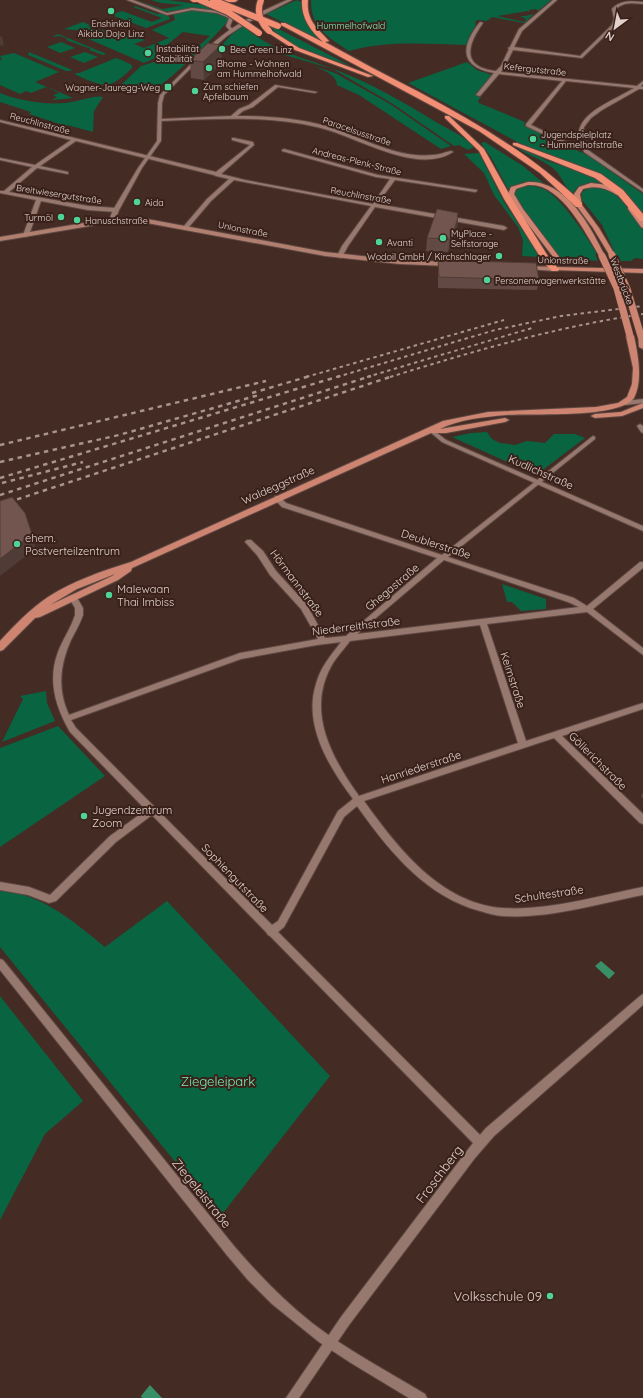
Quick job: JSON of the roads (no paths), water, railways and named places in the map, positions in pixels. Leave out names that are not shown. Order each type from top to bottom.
[{"type":"highway","points":[[193,0],[235,0]]},
{"type":"highway","points":[[200,0],[228,12],[261,35]]},
{"type":"highway","points":[[213,0],[280,25],[374,75],[378,80]]},
{"type":"highway","points":[[223,0],[352,59],[477,127],[535,164],[579,205]]},
{"type":"highway","points":[[261,0],[258,6],[259,16],[269,32],[297,49],[378,80],[459,122],[514,156],[548,183],[566,201]]},
{"type":"highway","points":[[305,1],[306,16],[314,31],[352,59]]},
{"type":"highway","points":[[280,47],[366,78],[378,80]]},
{"type":"highway","points":[[447,117],[482,150],[508,199],[548,263],[557,266]]},
{"type":"highway","points":[[477,127],[531,151],[598,176],[620,192],[643,219]]},
{"type":"main road","points":[[557,266],[557,258],[520,210],[513,198],[511,190],[520,185],[536,184],[546,188],[566,201]]},
{"type":"main road","points":[[579,205],[577,194],[581,188],[593,185],[608,187],[623,199],[643,226]]},
{"type":"main road","name":"Westbrücke","points":[[566,201],[588,230],[617,288],[630,336],[636,369],[636,387]]},
{"type":"main road","name":"Westbrücke","points":[[579,205],[596,228],[612,255],[626,289],[643,346]]},
{"type":"main road","name":"Unionstraße","points":[[0,239],[112,220],[147,221],[340,256],[399,262],[456,264]]},
{"type":"main road","name":"Unionstraße","points":[[525,263],[548,263]]},
{"type":"main road","name":"Unionstraße","points":[[517,268],[557,266],[643,266]]},
{"type":"main road","name":"Unionstraße","points":[[557,266],[643,271]]},
{"type":"main road","points":[[625,402],[631,396],[636,387],[641,393],[643,402]]},
{"type":"main road","name":"Waldeggstraße","points":[[0,647],[43,606],[58,596],[110,571],[134,564],[277,498],[432,430],[443,423],[480,416],[509,413],[593,410],[609,408],[625,402]]},
{"type":"main road","name":"Waldeggstraße","points":[[432,430],[446,430],[511,419],[612,415],[632,411],[643,402]]},
{"type":"main road","name":"Waldeggstraße","points":[[28,620],[116,578],[134,564]]},
{"type":"street","points":[[129,0],[167,14],[192,8],[223,13],[231,17],[228,26],[231,30]]},
{"type":"street","points":[[112,220],[116,210],[146,158],[160,141],[160,104],[163,92],[231,30],[256,15],[290,0]]},
{"type":"street","points":[[478,95],[503,66],[510,48],[520,30],[555,0]]},
{"type":"street","points":[[510,48],[581,57],[614,25],[616,19],[614,9],[616,6],[626,3],[643,3]]},
{"type":"street","name":"Kefergutstraße","points":[[481,23],[476,28],[470,44],[469,59],[476,68],[498,73],[643,88]]},
{"type":"street","points":[[564,80],[528,125],[570,145],[583,147],[592,156],[643,191]]},
{"type":"street","points":[[583,147],[582,133],[589,118],[602,107],[636,88],[643,82]]},
{"type":"street","points":[[233,117],[241,110],[251,106],[277,86],[315,92]]},
{"type":"street","name":"Paracelsusstraße","points":[[160,120],[233,117],[266,118],[306,123],[334,130],[384,149],[412,156],[434,158],[451,152]]},
{"type":"street","name":"Reuchlinstraße","points":[[0,121],[232,179],[374,206],[504,228]]},
{"type":"street","points":[[216,175],[252,145],[250,143],[234,139]]},
{"type":"street","points":[[2,192],[74,140]]},
{"type":"street","name":"Andreas-Plenk-Straße","points":[[284,150],[364,173],[393,179],[475,190]]},
{"type":"street","points":[[0,159],[66,173]]},
{"type":"street","points":[[186,227],[210,200],[232,179]]},
{"type":"street","points":[[340,256],[345,246],[393,179]]},
{"type":"street","name":"Breitwiesergutstraße","points":[[2,192],[88,208],[116,210]]},
{"type":"street","points":[[26,234],[39,200]]},
{"type":"street","name":"Waldeggstraße","points":[[625,402],[643,402]]},
{"type":"street","name":"Kudlichstraße","points":[[432,430],[444,441],[643,529]]},
{"type":"street","name":"Ghegastraße","points":[[358,800],[332,761],[323,744],[317,714],[317,692],[322,674],[336,651],[348,638],[443,558],[593,438]]},
{"type":"street","name":"Deublerstraße","points":[[277,498],[284,505],[571,600],[588,609],[643,652]]},
{"type":"street","name":"Hörmannstraße","points":[[249,542],[260,553],[273,573],[304,607],[323,641]]},
{"type":"street","points":[[588,609],[643,564]]},
{"type":"street","name":"Sophiengutstraße","points":[[73,598],[79,608],[79,615],[60,660],[56,686],[61,708],[73,730],[481,1143]]},
{"type":"street","name":"Niederreithstraße","points":[[66,719],[227,660],[323,641],[588,609]]},
{"type":"street","name":"Keimstraße","points":[[482,622],[524,745]]},
{"type":"street","name":"Hanriederstraße","points":[[271,932],[281,924],[341,814],[358,800],[643,706]]},
{"type":"street","name":"Göllerichstraße","points":[[555,734],[643,820]]},
{"type":"street","name":"Schultestraße","points":[[358,800],[395,849],[411,868],[426,881],[443,892],[486,909],[509,912],[534,911],[643,891]]},
{"type":"street","points":[[0,886],[13,887],[49,899],[53,898],[113,839],[152,810]]},
{"type":"street","name":"Ziegeleistraße","points":[[0,963],[244,1266],[278,1302],[331,1343],[421,1398]]},
{"type":"street","name":"Froschberg","points":[[292,1398],[350,1315],[481,1143],[495,1128],[643,999]]},
{"type":"railway","points":[[337,377],[495,330],[561,316],[643,306]]},
{"type":"railway","points":[[390,377],[453,358],[547,333],[611,319],[643,314]]},
{"type":"railway","points":[[306,377],[504,320]]},
{"type":"railway","points":[[367,377],[532,328]]},
{"type":"railway","points":[[252,393],[310,376]]},
{"type":"railway","points":[[0,478],[340,376]]},
{"type":"railway","points":[[0,495],[371,376]]},
{"type":"railway","points":[[0,505],[393,376]]},
{"type":"railway","points":[[0,445],[266,381]]},
{"type":"railway","points":[[0,462],[119,435],[259,395]]},
{"type":"railway","points":[[2,483],[83,462]]},
{"type":"place","name":"Enshinkai Aikido Dojo Linz","points":[[111,11]]},
{"type":"place","name":"Bee Green Linz","points":[[222,49]]},
{"type":"place","name":"Instabilität Stabilität","points":[[148,53]]},
{"type":"place","name":"Bhome - Wohnen am Hummelhofwald","points":[[209,68]]},
{"type":"place","name":"Wagner-Jauregg-Weg","points":[[168,87]]},
{"type":"place","name":"Zum schiefen Apfelbaum","points":[[195,91]]},
{"type":"place","name":"Jugendspielplatz - Hummelhofstraße","points":[[533,139]]},
{"type":"place","name":"Aida","points":[[137,202]]},
{"type":"place","name":"Turmöl","points":[[61,217]]},
{"type":"place","name":"Hanuschstraße","points":[[77,220]]},
{"type":"place","name":"MyPlace - Selfstorage","points":[[443,238]]},
{"type":"place","name":"Avanti","points":[[379,242]]},
{"type":"place","name":"Wodoil GmbH / Kirchschlager","points":[[499,256]]},
{"type":"place","name":"Personenwagenwerkstätte","points":[[487,280]]},
{"type":"place","name":"ehem. Postverteilzentrum","points":[[17,544]]},
{"type":"place","name":"Malewaan Thai Imbiss","points":[[109,595]]},
{"type":"place","name":"Jugendzentrum Zoom","points":[[84,816]]},
{"type":"place","name":"Volksschule 09","points":[[550,1296]]},
{"type":"park label","name":"Hummelhofwald","points":[[351,25]]},
{"type":"park label","name":"Ziegeleipark","points":[[218,1081]]}]
